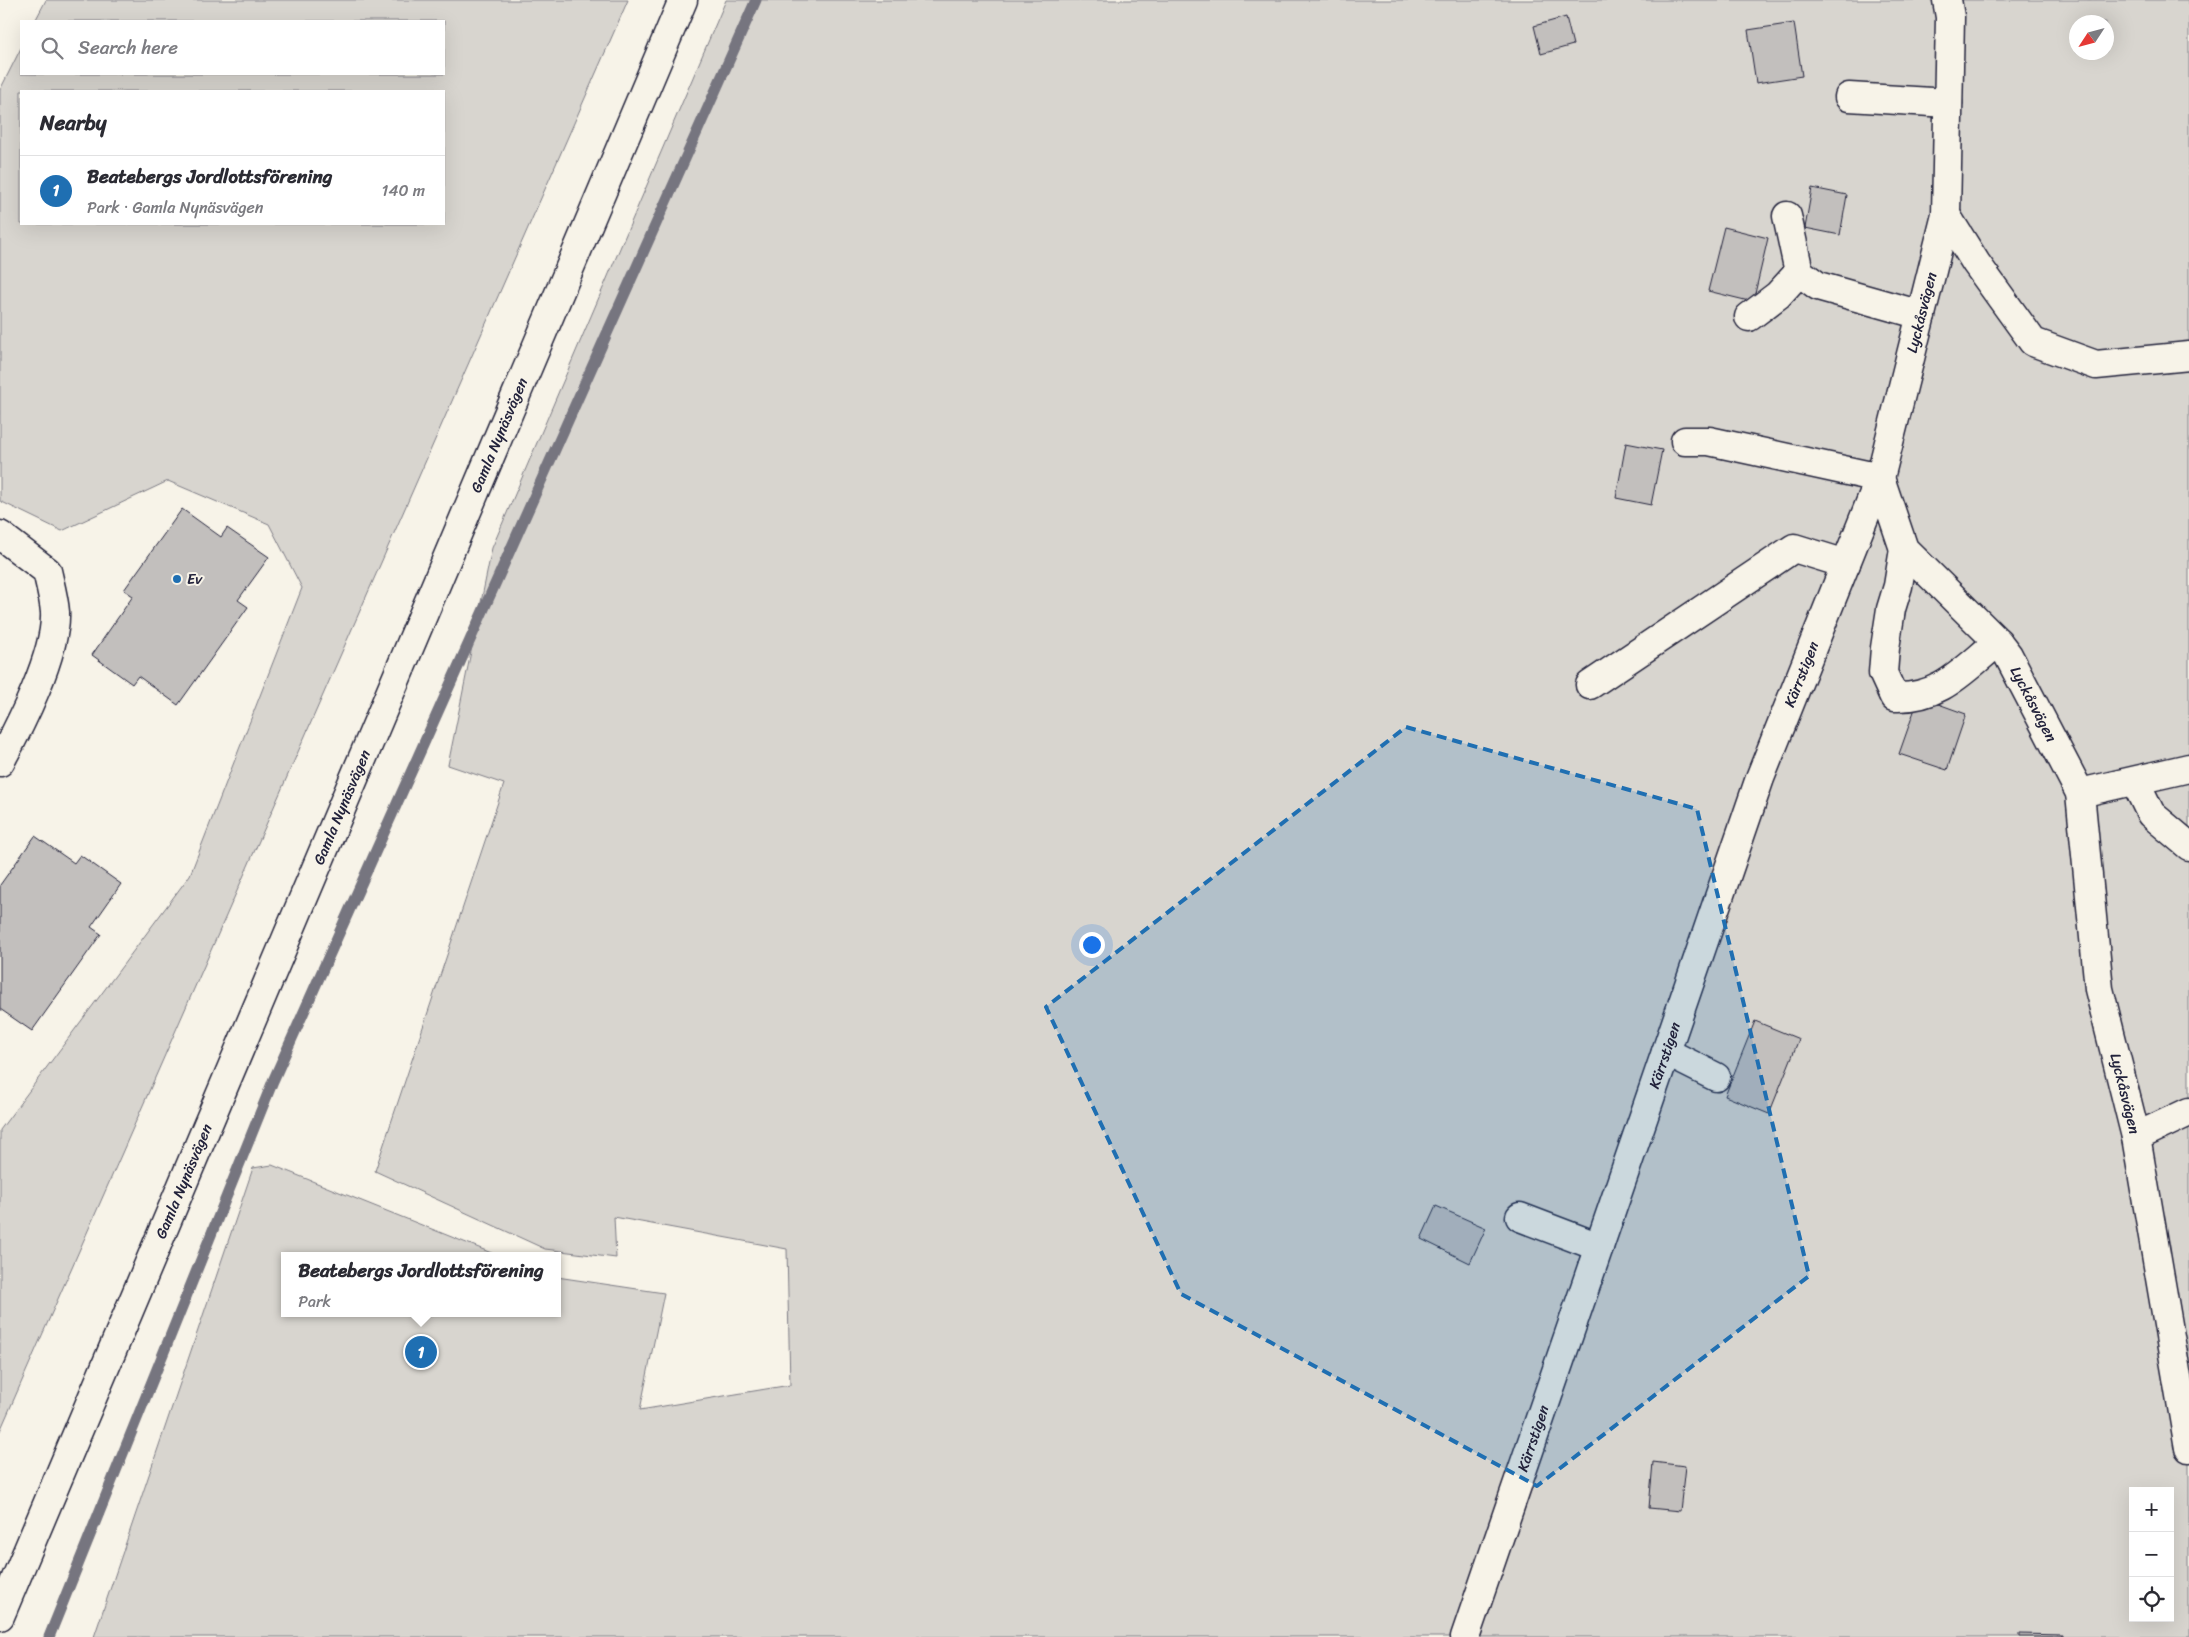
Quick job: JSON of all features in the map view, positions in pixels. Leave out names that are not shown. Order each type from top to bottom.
[{"type":"street","name":"Gamla Nynäsvägen","points":[[0,1616],[683,0]]},
{"type":"street","name":"Lyckåsvägen","points":[[1948,0],[1950,17],[1946,214],[1880,478],[1904,549],[1998,642],[2008,655],[2080,793],[2099,989],[2136,1137],[2189,1448]]},
{"type":"street","points":[[1849,97],[1948,102]]},
{"type":"street","points":[[1946,214],[1976,263],[2033,342],[2096,365],[2189,356]]},
{"type":"street","points":[[1787,216],[1799,272],[1818,286],[1921,315]]},
{"type":"street","points":[[1749,317],[1778,295],[1799,272]]},
{"type":"street","points":[[1685,441],[1709,441],[1880,478]]},
{"type":"street","name":"Kärrstigen","points":[[1465,1637],[1760,778],[1880,478]]},
{"type":"street","points":[[0,535],[47,571],[55,613],[49,654],[15,734],[0,762]]},
{"type":"street","points":[[1590,685],[1794,548],[1846,564]]},
{"type":"street","points":[[1904,549],[1884,648],[1883,673],[1894,697],[1912,698],[1943,687],[1998,642]]},
{"type":"street","points":[[2080,793],[2189,768]]},
{"type":"street","points":[[2135,781],[2151,814],[2189,846]]},
{"type":"street","points":[[1666,1052],[1716,1077]]},
{"type":"street","points":[[2136,1137],[2189,1112]]},
{"type":"street","points":[[1520,1217],[1599,1247]]},
{"type":"highlighted area","points":[[1406,727],[1697,809],[1809,1276],[1537,1486],[1181,1294],[1046,1007]]},
{"type":"shaded area","points":[[46,0],[628,0],[0,1431],[0,1130],[190,875],[302,588],[269,524],[168,481],[62,531],[0,501],[0,90],[20,50],[20,75],[445,75],[445,20],[36,20]]},
{"type":"shaded area","points":[[726,0],[2189,0],[2189,1637],[94,1637],[253,1168],[272,1165],[489,1252],[281,1252],[281,1317],[561,1317],[561,1278],[664,1293],[640,1410],[790,1385],[787,1249],[614,1217],[616,1258],[545,1249],[375,1171],[504,784],[448,765],[492,548]]},
{"type":"building","points":[[1566,17],[1573,45],[1541,54],[1534,26]]},
{"type":"building","points":[[1794,23],[1802,76],[1756,83],[1748,30]]},
{"type":"building","points":[[1812,188],[1847,195],[1840,235],[1805,228]]},
{"type":"building","points":[[1724,227],[1768,238],[1753,302],[1708,291]]},
{"type":"building","points":[[1626,443],[1662,450],[1651,505],[1616,498]]},
{"type":"building","points":[[182,509],[221,537],[227,528],[269,557],[238,600],[248,607],[178,705],[138,676],[132,684],[92,655],[133,596],[124,590]]},
{"type":"building","points":[[1919,697],[1966,714],[1947,770],[1899,754]]},
{"type":"building","points":[[35,836],[74,863],[80,855],[121,884],[91,927],[101,934],[32,1031],[0,1009],[0,885]]},
{"type":"building","points":[[1755,1021],[1799,1039],[1769,1114],[1725,1096]]},
{"type":"building","points":[[1436,1206],[1486,1228],[1470,1263],[1421,1239]]},
{"type":"building","points":[[1653,1462],[1685,1466],[1680,1511],[1649,1508]]},
{"type":"building","points":[[2020,1634],[2063,1635],[2063,1637],[2020,1637]]},
{"type":"waterway","points":[[49,1637],[273,1081],[756,0]]},
{"type":"place","name":"Ev","points":[[177,579]]},
{"type":"place","name":"Beatebergs Jordlottsförening","points":[[421,1352]]}]
